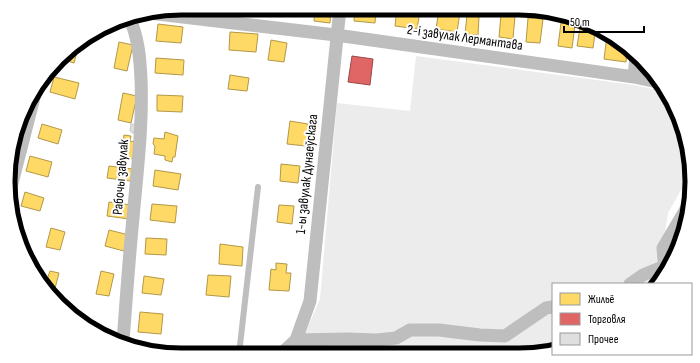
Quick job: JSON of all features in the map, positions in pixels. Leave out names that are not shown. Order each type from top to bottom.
[{"type":"street","name":"2-і завулак Лермантава","points":[[168,15],[336,35],[634,77],[652,81]]},
{"type":"street","name":"1-ы завулак Дунаеўскага","points":[[296,340],[310,301],[339,15]]},
{"type":"street","name":"Рабочы завулак","points":[[123,337],[140,146],[142,102],[140,55],[135,29],[132,23]]},
{"type":"street","points":[[634,77],[635,63]]},
{"type":"street","points":[[15,172],[30,113]]},
{"type":"street","points":[[665,260],[664,248],[681,218]]},
{"type":"street","points":[[631,283],[643,275],[660,270]]},
{"type":"street","points":[[287,348],[296,340],[377,340],[396,338],[410,330],[439,330],[480,335],[504,336],[546,308],[552,308]]},
{"type":"lane","points":[[240,348],[258,187]]},
{"type":"shaded area","points":[[416,56],[634,85],[658,90],[668,108],[679,138],[684,160],[685,183],[668,213],[659,271],[651,283],[552,283],[551,345],[529,348],[299,348],[320,299],[337,103],[410,111]]},
{"type":"building: Жильё","points":[[314,15],[331,15],[330,23],[314,21]]},
{"type":"building: Жильё","points":[[354,15],[376,15],[375,23],[354,21]]},
{"type":"building: Жильё","points":[[396,15],[419,15],[417,29],[395,26]]},
{"type":"building: Жильё","points":[[438,15],[460,15],[457,32],[436,29]]},
{"type":"building: Жильё","points":[[467,15],[479,17],[478,35],[465,34]]},
{"type":"building: Жильё","points":[[501,15],[515,16],[513,39],[499,37]]},
{"type":"building: Жильё","points":[[528,18],[543,19],[540,43],[526,42]]},
{"type":"building: Жильё","points":[[561,23],[575,25],[572,48],[558,46]]},
{"type":"building: Жильё","points":[[158,24],[183,27],[181,43],[156,41]]},
{"type":"building: Жильё","points":[[580,27],[595,33],[593,48],[577,46]]},
{"type":"building: Жильё","points":[[230,32],[258,34],[256,52],[229,50]]},
{"type":"building: Жильё","points":[[271,40],[287,43],[284,62],[268,60]]},
{"type":"building: Жильё","points":[[606,40],[627,55],[626,62],[604,59]]},
{"type":"building: Жильё","points":[[119,42],[133,45],[127,71],[114,68]]},
{"type":"building: Жильё","points":[[77,52],[74,63],[67,61]]},
{"type":"building: Жильё","points":[[156,58],[184,60],[183,75],[155,73]]},
{"type":"building: Жильё","points":[[230,75],[249,78],[247,91],[228,89]]},
{"type":"building: Жильё","points":[[54,77],[79,83],[75,99],[50,92]]},
{"type":"building: Жильё","points":[[123,93],[137,96],[131,123],[118,120]]},
{"type":"building: Жильё","points":[[157,95],[183,96],[182,112],[157,111]]},
{"type":"building: Жильё","points":[[290,121],[308,124],[306,146],[287,144]]},
{"type":"building: Жильё","points":[[42,124],[62,130],[58,144],[38,138]]},
{"type":"building: Жильё","points":[[165,132],[178,136],[175,157],[173,157],[172,162],[165,160],[165,156],[154,154],[154,138],[164,139]]},
{"type":"building: Жильё","points":[[124,135],[131,136],[130,141],[136,142],[134,159],[121,158]]},
{"type":"building: Жильё","points":[[30,156],[52,162],[48,177],[26,171]]},
{"type":"building: Жильё","points":[[281,164],[300,166],[298,183],[280,181]]},
{"type":"building: Жильё","points":[[109,166],[133,169],[131,181],[107,178]]},
{"type":"building: Жильё","points":[[155,170],[181,174],[178,190],[153,186]]},
{"type":"building: Жильё","points":[[25,192],[44,198],[40,211],[21,206]]},
{"type":"building: Жильё","points":[[109,202],[131,205],[129,219],[107,216]]},
{"type":"building: Жильё","points":[[152,204],[177,206],[175,223],[150,220]]},
{"type":"building: Жильё","points":[[279,205],[294,206],[292,224],[277,222]]},
{"type":"building: Жильё","points":[[51,228],[65,232],[60,250],[46,247]]},
{"type":"building: Жильё","points":[[109,230],[129,235],[124,251],[105,246]]},
{"type":"building: Жильё","points":[[146,238],[167,239],[166,255],[145,254]]},
{"type":"building: Жильё","points":[[220,244],[243,247],[242,266],[219,264]]},
{"type":"building: Жильё","points":[[276,263],[287,264],[286,273],[291,273],[289,291],[269,290],[271,269],[276,270]]},
{"type":"building: Жильё","points":[[50,271],[59,273],[55,290],[47,280]]},
{"type":"building: Жильё","points":[[101,271],[114,274],[109,296],[96,294]]},
{"type":"building: Жильё","points":[[208,275],[231,276],[229,297],[206,295]]},
{"type":"building: Жильё","points":[[144,276],[164,279],[161,295],[142,293]]},
{"type":"building: Жильё","points":[[140,312],[163,314],[161,334],[138,332]]},
{"type":"building: Торговля","points":[[352,56],[373,59],[370,85],[348,82]]},
{"type":"building: Прочее","points":[[131,124],[140,125],[135,133],[130,131]]}]
